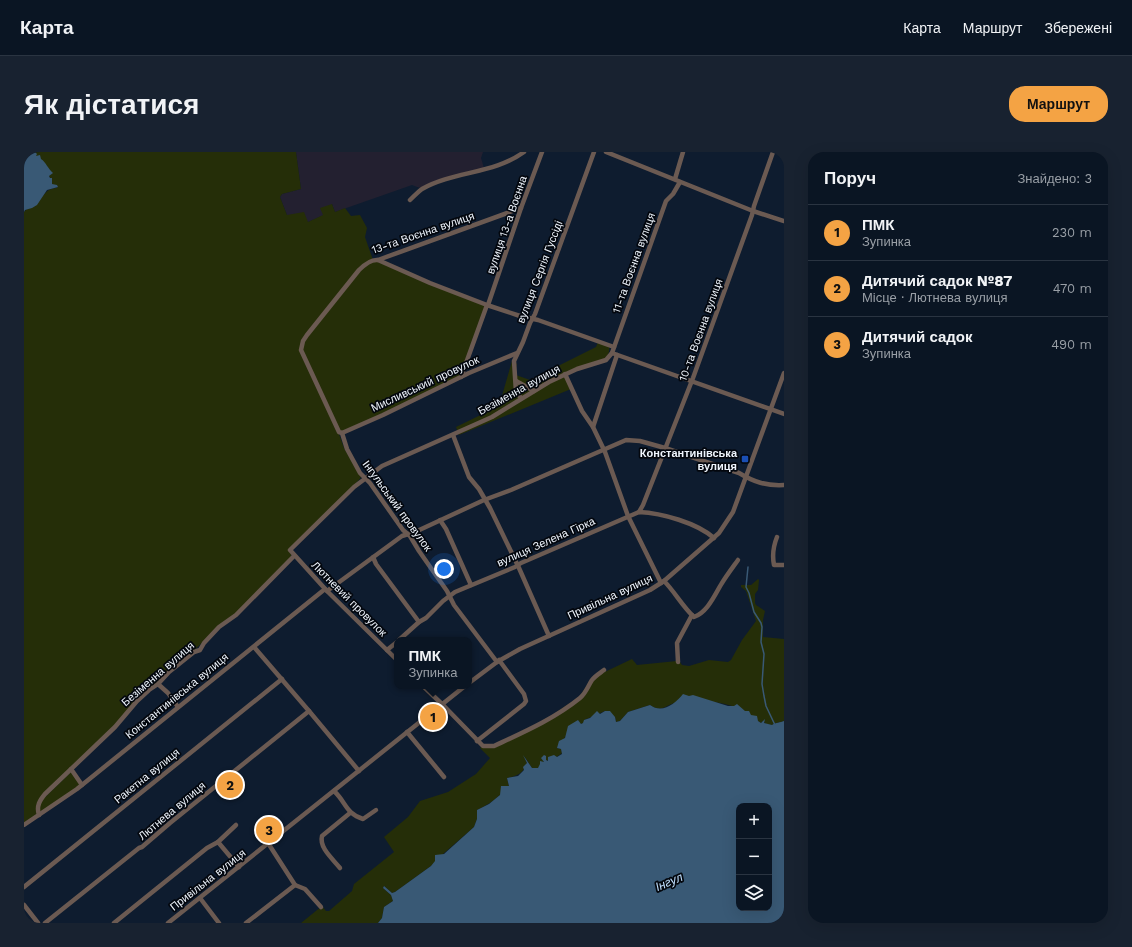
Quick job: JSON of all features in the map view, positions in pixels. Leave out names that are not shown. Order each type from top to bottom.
[{"type":"street","points":[[410,200],[421,190],[444,180],[507,162],[524,152]]},
{"type":"street","name":"вулиця 13-а Воєнна","points":[[461,377],[542,152]]},
{"type":"street","name":"вулиця Сергія Гуссіді","points":[[521,398],[516,392],[514,361],[533,319],[594,152]]},
{"type":"street","points":[[606,152],[753,211],[784,221]]},
{"type":"street","points":[[675,179],[683,152]]},
{"type":"street","name":"10-та Воєнна вулиця","points":[[639,512],[691,382],[773,152]]},
{"type":"street","name":"11-та Воєнна вулиця","points":[[593,427],[614,354],[614,347],[666,201],[673,194],[680,182]]},
{"type":"street","name":"13-та Воєнна вулиця","points":[[301,350],[303,341],[307,335],[359,270],[373,260],[378,260],[522,208]]},
{"type":"street","points":[[378,260],[430,283],[488,305],[614,347]]},
{"type":"street","name":"Інгульський провулок","points":[[301,350],[339,432],[342,433],[347,450],[360,473],[410,536],[450,596],[454,605],[524,694],[526,701],[524,704],[477,740]]},
{"type":"street","name":"Мисливський провулок","points":[[342,433],[461,377],[517,354]]},
{"type":"street","points":[[614,354],[784,414]]},
{"type":"street","name":"Безіменна вулиця","points":[[290,550],[354,487],[382,466],[492,417],[521,398],[565,374],[606,360],[614,354]]},
{"type":"street","name":"Привільна вулиця","points":[[472,680],[498,661],[520,649],[650,590],[662,582],[714,538],[726,523],[737,503],[784,372]]},
{"type":"street","points":[[565,374],[582,411],[593,427],[603,449],[628,516],[662,582],[675,592],[677,598],[694,617],[698,616],[709,604],[721,583],[738,560]]},
{"type":"street","points":[[516,381],[534,391]]},
{"type":"street","points":[[453,435],[469,477],[490,508],[549,636]]},
{"type":"street","name":"Константинівська вулиця","points":[[39,815],[82,785],[326,590],[407,534],[415,532],[484,500],[511,490],[603,449],[632,440],[665,448],[739,473],[769,486],[784,485]]},
{"type":"street","name":"вулиця Зелена Гірка","points":[[402,637],[456,592],[639,512],[656,513],[671,517],[707,532],[714,538]]},
{"type":"street","points":[[440,520],[446,529],[471,585]]},
{"type":"street","points":[[777,537],[773,547],[772,556],[774,565],[784,565]]},
{"type":"street","name":"Лютневий провулок","points":[[290,550],[326,590],[394,657]]},
{"type":"street","name":"Безіменна вулиця","points":[[39,815],[38,806],[41,799],[149,690],[158,684],[169,672],[194,652],[200,650],[204,643],[219,628],[236,615],[294,556]]},
{"type":"street","points":[[373,557],[376,564],[419,622]]},
{"type":"street","points":[[678,662],[677,642],[692,615]]},
{"type":"street","name":"вулиця Зелена Гірка","points":[[388,650],[394,645]]},
{"type":"street","points":[[254,647],[359,771]]},
{"type":"street","points":[[426,689],[483,746],[494,746],[541,724],[581,697],[593,679],[604,670]]},
{"type":"street","name":"Ракетна вулиця","points":[[24,887],[282,679]]},
{"type":"street","points":[[158,684],[168,693],[178,707]]},
{"type":"street","name":"Привільна вулиця","points":[[168,923],[461,689]]},
{"type":"street","name":"Лютнева вулиця","points":[[45,923],[139,848],[142,848],[170,823],[309,711]]},
{"type":"street","points":[[407,732],[444,777]]},
{"type":"street","points":[[71,769],[82,785]]},
{"type":"street","points":[[334,791],[340,797],[350,813],[357,817],[363,819],[376,810]]},
{"type":"street","points":[[340,868],[323,846],[321,841],[322,836],[350,813]]},
{"type":"street","points":[[24,825],[39,815]]},
{"type":"street","points":[[114,923],[207,848],[218,842],[236,825]]},
{"type":"street","points":[[218,842],[239,867]]},
{"type":"street","points":[[268,843],[295,885],[305,889],[322,907]]},
{"type":"street","points":[[246,923],[295,885]]},
{"type":"street","points":[[200,898],[219,923]]},
{"type":"street","points":[[24,905],[38,923]]},
{"type":"shaded area","points":[[296,152],[483,152],[481,158],[484,168],[420,188],[412,185],[335,212],[332,204],[324,215],[308,222],[287,215],[280,197],[282,194],[301,189]]},
{"type":"green space","points":[[35,152],[296,152],[301,189],[282,194],[280,197],[287,215],[304,212],[308,222],[323,215],[320,208],[332,204],[335,212],[345,208],[351,216],[360,215],[367,228],[365,237],[373,260],[484,305],[485,308],[461,373],[457,378],[339,434],[344,448],[361,477],[359,480],[288,550],[291,554],[291,558],[236,615],[219,627],[169,672],[45,793],[37,814],[24,823],[24,212],[35,205],[47,192],[53,188],[57,188],[57,185],[52,185],[52,180],[49,176],[47,167],[35,156]]},
{"type":"green space","points":[[598,342],[609,346],[608,355],[604,359],[564,373],[571,389],[459,435],[456,427],[499,406],[512,361],[517,364],[515,369],[516,375],[530,380],[596,347]]},
{"type":"green space","points":[[758,579],[758,590],[755,594],[755,603],[765,611],[763,620],[763,637],[784,639],[784,721],[772,725],[766,724],[763,721],[761,723],[751,715],[730,705],[717,702],[696,701],[678,702],[661,709],[654,708],[650,705],[628,712],[620,721],[616,722],[615,717],[605,711],[584,720],[584,723],[580,724],[578,720],[557,748],[561,749],[562,753],[558,756],[544,761],[538,768],[532,768],[524,756],[527,763],[522,772],[507,778],[509,786],[502,794],[477,810],[477,819],[474,827],[431,866],[395,892],[392,893],[384,886],[383,888],[391,895],[393,901],[384,907],[382,918],[378,923],[301,923],[322,906],[326,911],[329,911],[352,891],[354,884],[394,852],[384,837],[408,817],[420,801],[448,792],[476,774],[490,758],[480,748],[483,745],[493,745],[540,723],[579,697],[592,678],[632,659],[637,665],[677,661],[682,665],[689,666],[709,660],[728,662],[731,660],[742,640],[756,621],[746,591],[741,587],[741,585],[751,585]]},
{"type":"green space","points":[[71,772],[80,784],[79,786],[48,808],[39,812],[39,803]]},
{"type":"water","points":[[24,152],[35,152],[37,154],[36,156],[40,155],[41,159],[53,173],[49,176],[52,178],[52,184],[57,185],[58,187],[47,190],[37,205],[25,210],[24,212]]},
{"type":"water","name":"Інгул","points":[[683,694],[689,696],[693,695],[728,706],[734,706],[737,704],[745,711],[749,711],[751,715],[757,716],[758,721],[761,723],[765,719],[764,723],[772,725],[784,721],[784,923],[378,923],[382,918],[384,907],[393,901],[391,895],[383,888],[384,886],[392,893],[395,892],[431,866],[435,861],[435,855],[444,854],[474,827],[477,819],[477,810],[489,804],[500,795],[501,786],[509,786],[507,778],[518,776],[524,770],[523,767],[527,763],[523,755],[532,768],[538,768],[540,761],[544,762],[541,758],[544,755],[548,761],[548,757],[554,755],[557,757],[562,754],[561,749],[557,748],[559,741],[565,738],[568,726],[578,720],[581,724],[583,723],[584,720],[590,718],[597,711],[600,714],[605,711],[610,711],[615,717],[616,722],[620,721],[628,712],[650,705],[655,708],[664,708],[672,704]]},
{"type":"waterway","points":[[748,567],[746,587],[754,612],[762,627],[761,642],[764,654],[762,684],[764,696],[766,706],[775,725]]},
{"type":"place","name":"Константинівська вулиця","points":[[745,459]]},
{"type":"place","name":"ПМК","points":[[433,717]]},
{"type":"place","name":"Дитячий садок №87","points":[[230,785]]},
{"type":"place","name":"Дитячий садок","points":[[269,830]]}]
